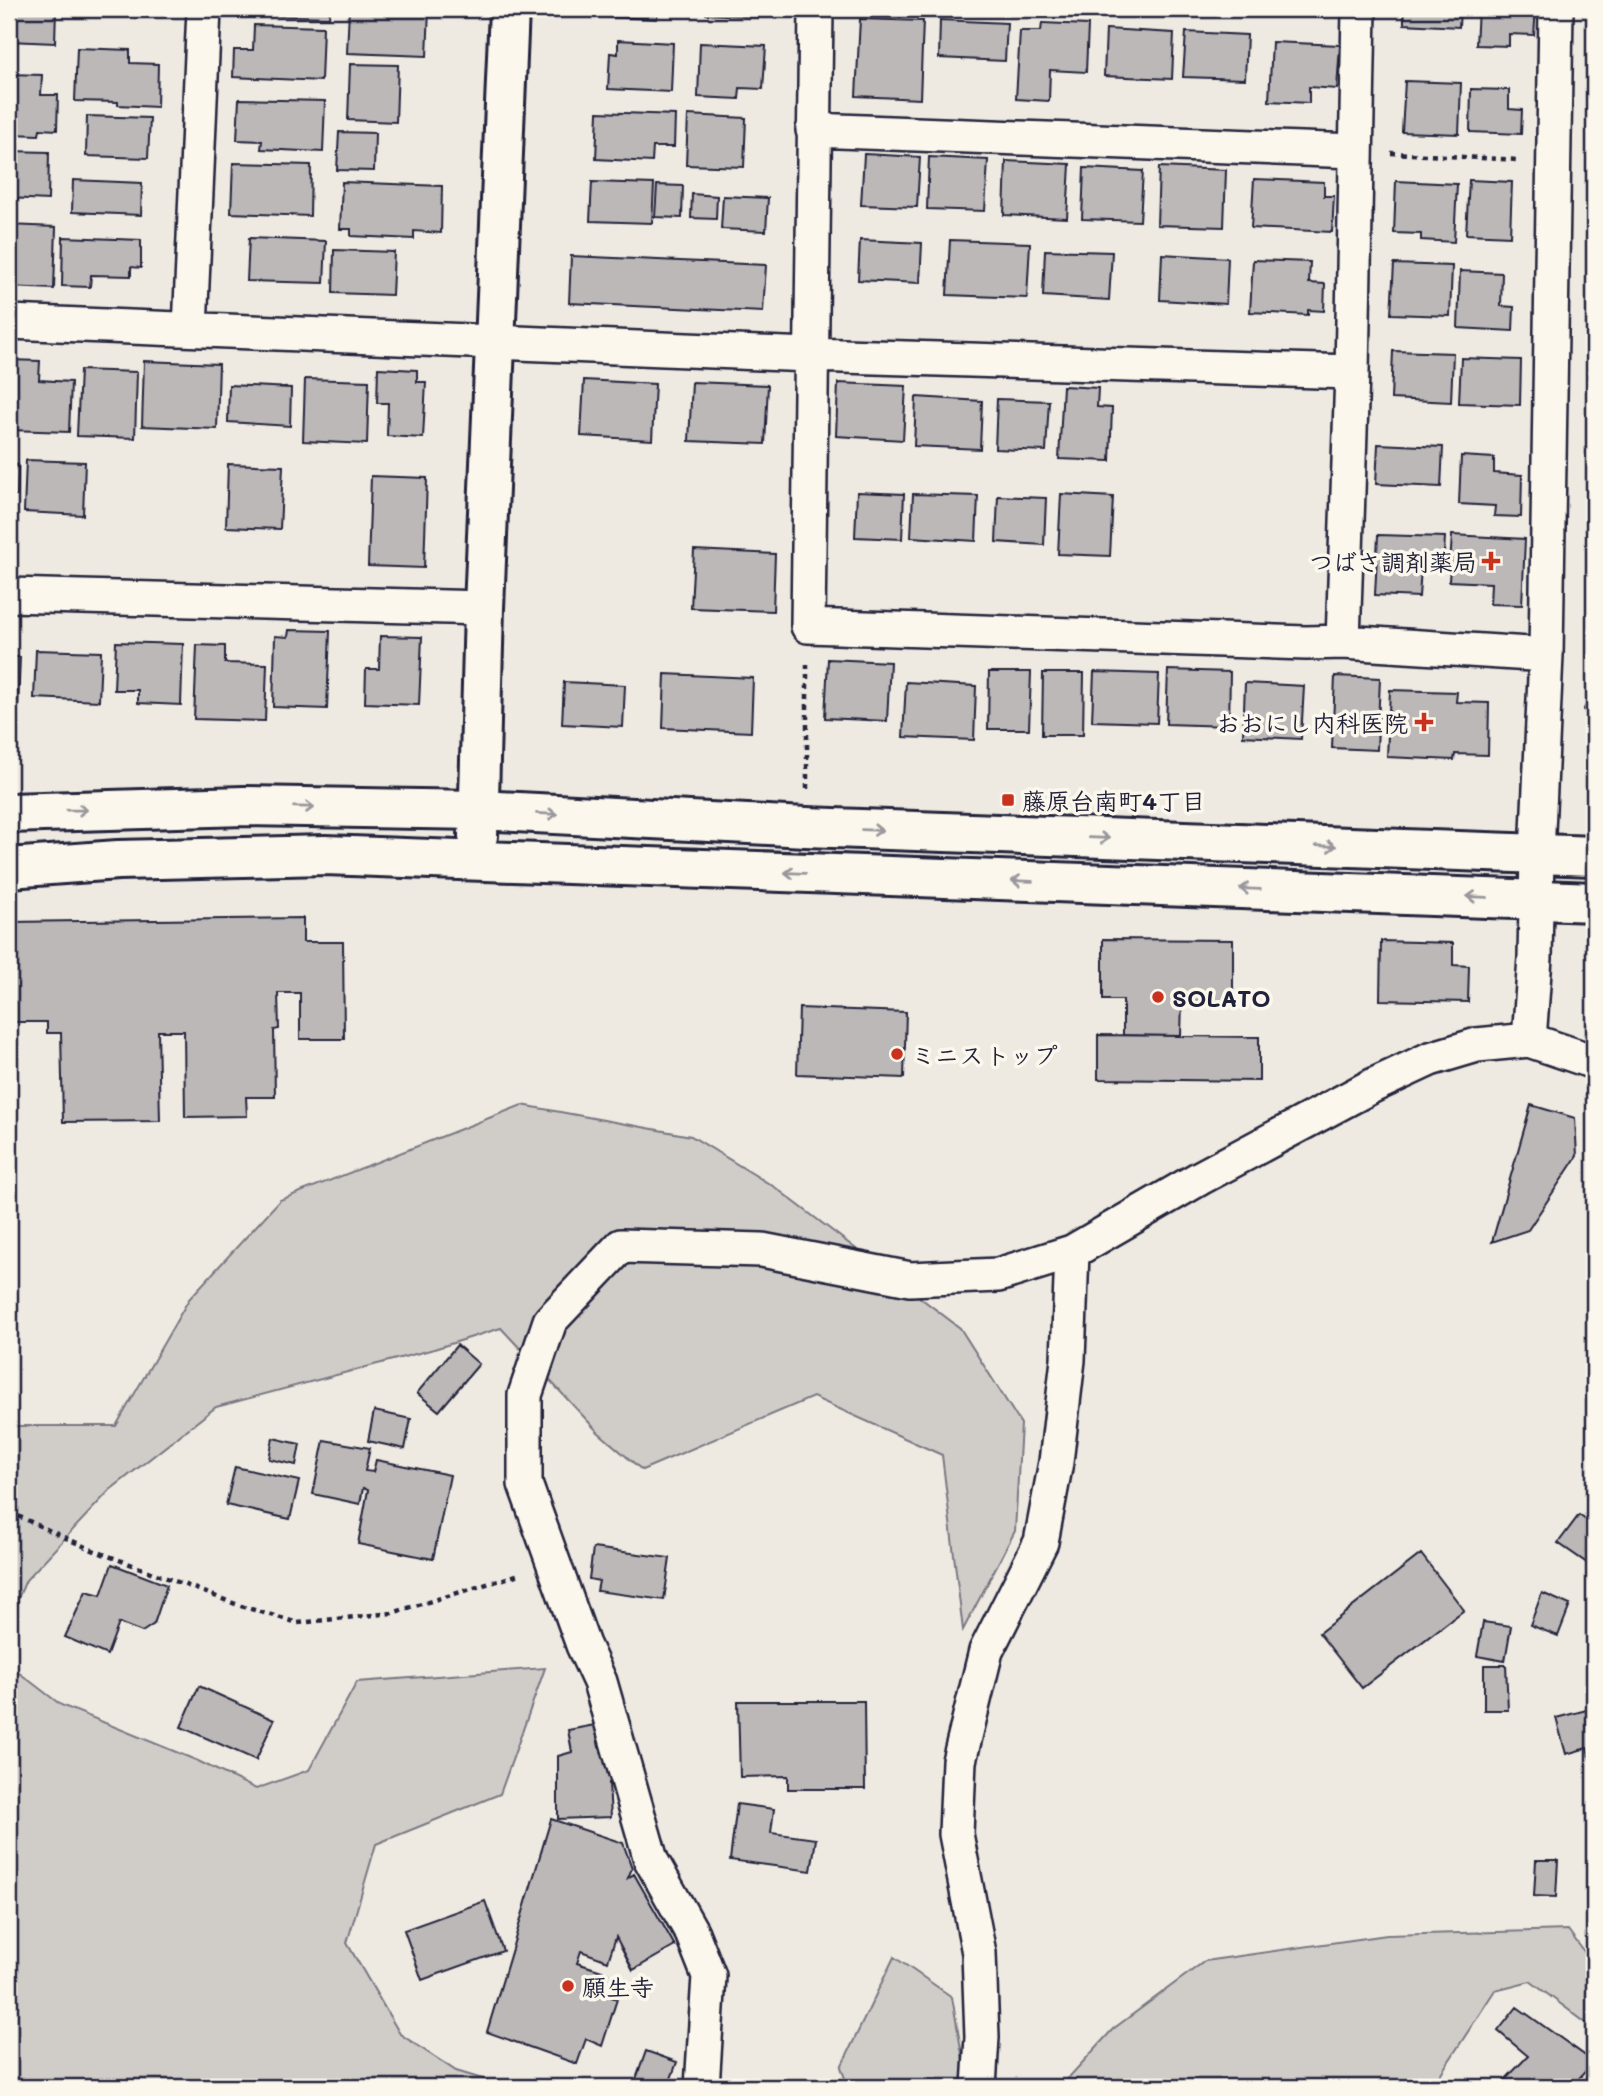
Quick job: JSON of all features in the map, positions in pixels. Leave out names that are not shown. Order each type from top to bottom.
[{"type":"street","points":[[190,330],[204,9]]},
{"type":"street","points":[[477,862],[484,608],[509,9]]},
{"type":"street","points":[[816,9],[807,626],[1306,643],[1343,642],[1546,655]]},
{"type":"street","points":[[1343,642],[1352,372],[1359,9]]},
{"type":"street","points":[[1530,1040],[1546,655],[1556,9]]},
{"type":"street","points":[[814,130],[1355,151]]},
{"type":"street","points":[[9,322],[811,355],[1352,372]]},
{"type":"street","points":[[9,595],[484,608]]},
{"type":"street","points":[[9,813],[244,806],[478,810],[806,827],[1594,856]]},
{"type":"street","points":[[9,868],[118,860],[325,855],[1594,902]]},
{"type":"street","points":[[702,2087],[709,1976],[692,1933],[651,1860],[600,1682],[583,1645],[525,1485],[525,1395],[550,1321],[621,1246],[762,1250],[910,1279],[998,1275],[1072,1252],[1200,1178],[1372,1086],[1430,1059],[1477,1045],[1530,1040],[1594,1062]]},
{"type":"street","points":[[979,2087],[982,2037],[979,1953],[956,1834],[959,1762],[986,1651],[1041,1542],[1056,1462],[1068,1360],[1072,1252]]},
{"type":"path","points":[[1355,151],[1553,162]]},
{"type":"path","points":[[806,827],[807,626]]},
{"type":"path","points":[[9,1512],[116,1559],[241,1606],[298,1623],[392,1613],[554,1564]]},
{"type":"shaded area","points":[[522,1105],[691,1136],[776,1188],[960,1328],[1021,1424],[1015,1531],[963,1630],[942,1455],[813,1397],[642,1470],[598,1432],[501,1328],[434,1349],[216,1407],[110,1490],[26,1580],[9,1619],[9,1426],[116,1426],[189,1299],[280,1200]]},
{"type":"shaded area","points":[[9,1665],[61,1705],[198,1761],[256,1789],[309,1770],[357,1682],[545,1668],[500,1794],[376,1844],[347,1943],[400,2034],[456,2071],[509,2087],[9,2087]]},
{"type":"shaded area","points":[[1568,1930],[1594,1965],[1594,2035],[1590,2026],[1530,1981],[1495,1990],[1432,2087],[1060,2087],[1113,2029],[1205,1961],[1387,1935]]},
{"type":"shaded area","points":[[894,1957],[952,1997],[967,2083],[971,2087],[848,2087],[841,2067]]},
{"type":"building","points":[[11,9],[56,9],[55,43],[9,41]]},
{"type":"building","points":[[248,9],[330,9],[329,17],[248,15]]},
{"type":"building","points":[[349,9],[429,9],[427,56],[347,53]]},
{"type":"building","points":[[608,9],[658,9],[657,19],[608,17]]},
{"type":"building","points":[[706,9],[763,9],[763,17],[706,14]]},
{"type":"building","points":[[1404,9],[1460,9],[1459,27],[1404,24]]},
{"type":"building","points":[[1478,9],[1536,9],[1534,35],[1509,34],[1509,46],[1476,45]]},
{"type":"building","points":[[860,19],[923,21],[920,99],[856,96]]},
{"type":"building","points":[[940,20],[1007,23],[1005,61],[939,58]]},
{"type":"building","points":[[1042,23],[1088,25],[1086,72],[1050,70],[1049,101],[1016,99],[1020,31],[1041,31]]},
{"type":"building","points":[[254,25],[323,27],[321,81],[233,77],[234,50],[253,50]]},
{"type":"building","points":[[1106,29],[1174,33],[1172,79],[1104,76]]},
{"type":"building","points":[[1186,32],[1247,35],[1245,79],[1183,77]]},
{"type":"building","points":[[618,40],[673,43],[671,92],[608,89],[610,53],[618,54]]},
{"type":"building","points":[[1272,42],[1340,45],[1337,89],[1309,87],[1309,103],[1269,101]]},
{"type":"building","points":[[700,43],[766,46],[763,89],[740,88],[739,99],[698,97]]},
{"type":"building","points":[[77,48],[130,50],[130,63],[158,64],[157,107],[118,105],[118,102],[75,101]]},
{"type":"building","points":[[350,64],[398,65],[396,122],[348,120]]},
{"type":"building","points":[[9,74],[42,75],[41,95],[58,95],[57,130],[40,129],[39,135],[9,134]]},
{"type":"building","points":[[1405,81],[1461,83],[1459,134],[1402,132]]},
{"type":"building","points":[[1471,89],[1509,90],[1509,109],[1522,110],[1521,134],[1470,132]]},
{"type":"building","points":[[239,99],[325,101],[323,152],[261,149],[262,141],[237,140]]},
{"type":"building","points":[[598,112],[675,115],[674,147],[653,147],[652,162],[596,159]]},
{"type":"building","points":[[688,115],[746,118],[744,167],[686,165]]},
{"type":"building","points":[[87,116],[150,118],[148,158],[86,156]]},
{"type":"building","points":[[339,132],[375,133],[374,171],[337,170]]},
{"type":"building","points":[[9,151],[49,152],[48,200],[9,198]]},
{"type":"building","points":[[864,154],[920,157],[917,207],[861,205]]},
{"type":"building","points":[[929,157],[988,160],[985,211],[927,209]]},
{"type":"building","points":[[1006,161],[1070,164],[1067,218],[1004,215]]},
{"type":"building","points":[[233,163],[311,165],[310,216],[231,213]]},
{"type":"building","points":[[1159,167],[1226,170],[1224,227],[1157,225]]},
{"type":"building","points":[[1084,168],[1143,171],[1140,221],[1082,219]]},
{"type":"building","points":[[1254,179],[1324,182],[1324,196],[1334,196],[1332,232],[1251,228]]},
{"type":"building","points":[[73,180],[142,183],[141,215],[72,212]]},
{"type":"building","points":[[1469,180],[1512,182],[1510,236],[1466,234]]},
{"type":"building","points":[[1396,181],[1457,184],[1454,242],[1421,240],[1421,234],[1394,233]]},
{"type":"building","points":[[342,182],[442,186],[441,233],[414,231],[414,239],[351,236],[351,229],[340,229]]},
{"type":"building","points":[[592,182],[654,184],[652,223],[590,221]]},
{"type":"building","points":[[657,185],[683,186],[682,218],[655,217]]},
{"type":"building","points":[[692,194],[717,196],[716,219],[691,218]]},
{"type":"building","points":[[723,196],[768,198],[766,231],[721,229]]},
{"type":"building","points":[[9,225],[56,227],[54,289],[9,287]]},
{"type":"building","points":[[63,237],[141,240],[141,268],[131,267],[131,276],[91,275],[90,287],[62,286]]},
{"type":"building","points":[[249,238],[326,241],[324,283],[247,281]]},
{"type":"building","points":[[860,240],[922,243],[920,283],[858,280]]},
{"type":"building","points":[[950,240],[1030,243],[1027,298],[947,295]]},
{"type":"building","points":[[334,250],[394,252],[392,295],[333,293]]},
{"type":"building","points":[[1045,250],[1112,252],[1109,300],[1043,296]]},
{"type":"building","points":[[1162,254],[1228,258],[1226,304],[1160,300]]},
{"type":"building","points":[[571,256],[766,265],[763,312],[569,303]]},
{"type":"building","points":[[1253,260],[1310,262],[1309,283],[1325,284],[1324,311],[1308,310],[1308,315],[1250,312]]},
{"type":"building","points":[[1394,264],[1452,266],[1450,316],[1391,314]]},
{"type":"building","points":[[1460,271],[1502,273],[1501,306],[1514,307],[1513,331],[1458,328]]},
{"type":"building","points":[[1393,351],[1453,353],[1451,402],[1391,399]]},
{"type":"building","points":[[1461,358],[1521,360],[1520,405],[1459,403]]},
{"type":"building","points":[[9,360],[40,361],[39,380],[71,382],[69,432],[9,430]]},
{"type":"building","points":[[144,361],[219,364],[217,429],[142,426]]},
{"type":"building","points":[[378,368],[417,370],[417,382],[426,382],[423,438],[387,436],[388,403],[377,403]]},
{"type":"building","points":[[80,370],[137,372],[135,438],[77,436]]},
{"type":"building","points":[[305,379],[369,381],[367,444],[303,441]]},
{"type":"building","points":[[584,380],[655,384],[652,440],[581,436]]},
{"type":"building","points":[[692,382],[768,385],[765,444],[689,441]]},
{"type":"building","points":[[838,383],[906,386],[903,440],[836,436]]},
{"type":"building","points":[[229,385],[291,388],[290,426],[228,422]]},
{"type":"building","points":[[1063,386],[1098,388],[1097,407],[1112,408],[1110,461],[1059,459]]},
{"type":"building","points":[[916,397],[982,401],[980,449],[914,446]]},
{"type":"building","points":[[997,399],[1049,401],[1046,451],[995,449]]},
{"type":"building","points":[[1378,444],[1443,447],[1441,487],[1376,484]]},
{"type":"building","points":[[1461,456],[1494,458],[1494,473],[1522,475],[1521,517],[1494,516],[1495,506],[1459,504]]},
{"type":"building","points":[[26,460],[85,462],[83,515],[24,512]]},
{"type":"building","points":[[9,464],[18,465],[17,496],[9,496]]},
{"type":"building","points":[[228,464],[283,466],[280,529],[226,527]]},
{"type":"building","points":[[371,476],[427,478],[424,568],[368,566]]},
{"type":"building","points":[[857,492],[904,494],[902,539],[855,537]]},
{"type":"building","points":[[913,494],[978,496],[976,541],[911,537]]},
{"type":"building","points":[[1061,494],[1113,497],[1110,556],[1058,554]]},
{"type":"building","points":[[998,496],[1046,498],[1044,545],[996,542]]},
{"type":"building","points":[[1378,535],[1445,537],[1443,569],[1421,568],[1419,597],[1375,595]]},
{"type":"building","points":[[1452,535],[1525,539],[1522,605],[1490,604],[1491,583],[1449,581]]},
{"type":"building","points":[[694,550],[775,554],[773,611],[691,608]]},
{"type":"building","points":[[289,630],[330,631],[327,709],[273,707],[275,636],[288,637]]},
{"type":"building","points":[[380,636],[422,637],[419,705],[365,703],[366,669],[379,669]]},
{"type":"building","points":[[116,642],[183,644],[181,705],[138,703],[138,690],[114,690]]},
{"type":"building","points":[[197,645],[225,646],[225,663],[267,664],[265,721],[194,719]]},
{"type":"building","points":[[36,650],[101,652],[99,701],[34,698]]},
{"type":"building","points":[[9,657],[20,657],[18,707],[9,707]]},
{"type":"building","points":[[828,659],[890,662],[887,721],[825,718]]},
{"type":"building","points":[[1168,670],[1230,672],[1229,726],[1166,724]]},
{"type":"building","points":[[989,672],[1031,672],[1029,729],[988,729]]},
{"type":"building","points":[[1094,672],[1159,674],[1157,723],[1092,721]]},
{"type":"building","points":[[1043,673],[1084,673],[1083,735],[1042,735]]},
{"type":"building","points":[[665,674],[753,678],[751,732],[663,728]]},
{"type":"building","points":[[1335,676],[1380,678],[1377,750],[1332,748]]},
{"type":"building","points":[[564,682],[625,685],[623,727],[562,724]]},
{"type":"building","points":[[906,682],[976,686],[974,740],[903,737]]},
{"type":"building","points":[[1245,683],[1304,686],[1301,739],[1243,736]]},
{"type":"building","points":[[1390,690],[1457,692],[1456,702],[1489,703],[1488,755],[1455,754],[1454,760],[1387,757]]},
{"type":"building","points":[[1594,695],[1594,728],[1584,709]]},
{"type":"building","points":[[303,918],[303,942],[343,942],[344,1039],[300,1039],[300,993],[278,993],[279,1029],[274,1030],[275,1097],[246,1097],[247,1116],[185,1117],[184,1031],[158,1031],[160,1121],[63,1122],[61,1033],[47,1033],[47,1022],[9,1022],[9,922]]},
{"type":"building","points":[[1103,939],[1233,940],[1233,1002],[1182,1001],[1181,1036],[1123,1035],[1123,1000],[1103,1000]]},
{"type":"building","points":[[1381,941],[1453,943],[1453,965],[1469,966],[1468,1002],[1380,1000]]},
{"type":"building","points":[[799,1008],[906,1012],[904,1078],[797,1074]]},
{"type":"building","points":[[1098,1035],[1259,1037],[1259,1081],[1098,1079]]},
{"type":"building","points":[[1531,1105],[1575,1118],[1577,1156],[1528,1230],[1492,1242]]},
{"type":"building","points":[[457,1345],[479,1364],[439,1411],[417,1393]]},
{"type":"building","points":[[374,1411],[411,1419],[405,1449],[368,1441]]},
{"type":"building","points":[[273,1438],[300,1444],[296,1465],[269,1459]]},
{"type":"building","points":[[324,1440],[370,1448],[365,1471],[373,1472],[376,1460],[450,1475],[433,1559],[358,1544],[368,1490],[363,1488],[360,1504],[313,1494]]},
{"type":"building","points":[[235,1467],[299,1481],[290,1519],[226,1505]]},
{"type":"building","points":[[1579,1515],[1594,1526],[1594,1552],[1587,1563],[1558,1543]]},
{"type":"building","points":[[593,1548],[670,1558],[664,1600],[597,1591],[599,1581],[589,1579]]},
{"type":"building","points":[[1421,1554],[1464,1610],[1362,1688],[1319,1633]]},
{"type":"building","points":[[112,1564],[167,1585],[154,1624],[142,1632],[119,1623],[107,1655],[65,1637],[86,1591],[101,1595]]},
{"type":"building","points":[[1542,1593],[1570,1605],[1558,1636],[1530,1625]]},
{"type":"building","points":[[1483,1622],[1511,1626],[1505,1661],[1477,1656]]},
{"type":"building","points":[[1484,1665],[1506,1665],[1508,1710],[1484,1710]]},
{"type":"building","points":[[199,1686],[274,1720],[256,1760],[181,1727]]},
{"type":"building","points":[[738,1701],[864,1701],[865,1789],[788,1789],[788,1776],[740,1777]]},
{"type":"building","points":[[1594,1708],[1594,1758],[1590,1759],[1587,1748],[1566,1754],[1556,1718]]},
{"type":"building","points":[[595,1725],[599,1747],[606,1746],[613,1783],[609,1783],[611,1817],[558,1819],[558,1756],[572,1752],[568,1730]]},
{"type":"building","points":[[737,1804],[774,1809],[771,1833],[816,1839],[811,1871],[730,1860]]},
{"type":"building","points":[[551,1819],[623,1843],[632,1868],[628,1878],[634,1874],[675,1946],[633,1970],[616,1937],[608,1961],[581,1951],[577,1963],[608,1973],[601,1993],[617,1999],[602,2046],[586,2039],[577,2064],[487,2032]]},
{"type":"building","points":[[1536,1860],[1558,1860],[1556,1897],[1534,1896]]},
{"type":"building","points":[[485,1901],[503,1951],[422,1980],[404,1930]]},
{"type":"building","points":[[1517,2007],[1594,2062],[1571,2087],[1498,2087],[1528,2056],[1498,2031]]},
{"type":"building","points":[[646,2051],[677,2062],[668,2087],[649,2087],[635,2082]]},
{"type":"place","name":"つばさ調剤薬局","points":[[1491,561]]},
{"type":"place","name":"おおにし内科医院","points":[[1424,722]]},
{"type":"place","name":"藤原台南町4丁目","points":[[1008,800]]},
{"type":"place","name":"SOLATO","points":[[1158,997]]},
{"type":"place","name":"ミニストップ","points":[[897,1054]]},
{"type":"place","name":"願生寺","points":[[568,1986]]}]
